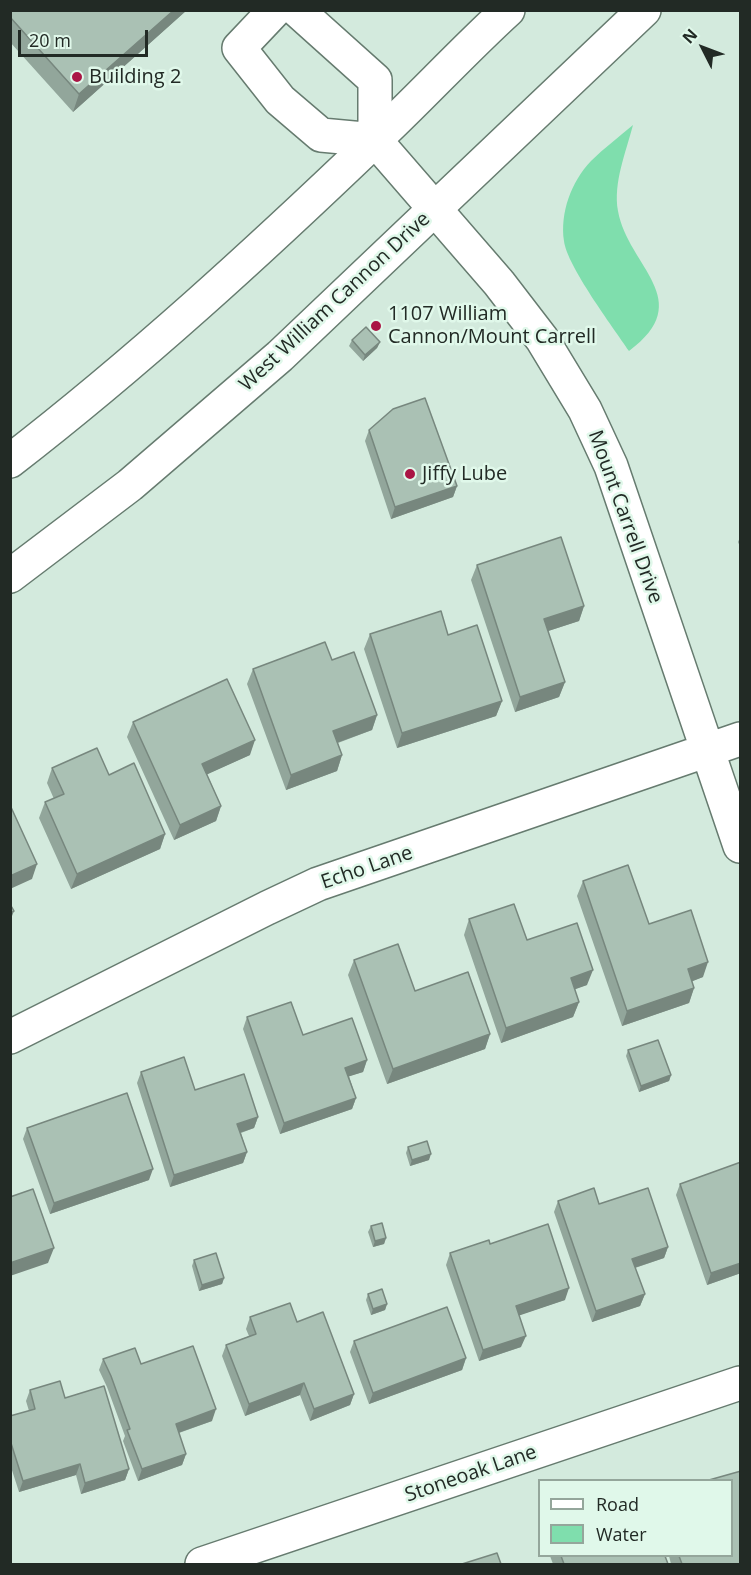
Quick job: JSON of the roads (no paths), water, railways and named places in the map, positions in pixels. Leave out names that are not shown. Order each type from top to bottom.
[{"type":"street","points":[[275,10],[239,48],[280,100],[321,135],[375,140]]},
{"type":"street","points":[[297,10],[375,80],[375,140]]},
{"type":"street","points":[[10,461],[143,352],[375,140],[508,10]]},
{"type":"street","name":"West William Cannon Drive","points":[[10,576],[130,485],[280,356],[644,10]]},
{"type":"street","name":"Mount Carrell Drive","points":[[375,140],[499,283],[542,339],[585,410],[611,466],[741,846]]},
{"type":"street","name":"Echo Lane","points":[[10,1037],[318,884],[741,739]]},
{"type":"street","name":"Stoneoak Lane","points":[[202,1564],[741,1383]]},
{"type":"water","points":[[633,125],[617,190],[618,211],[624,231],[653,283],[658,299],[658,315],[649,333],[629,351],[573,265],[567,252],[563,230],[568,198],[584,169]]},
{"type":"place","name":"Building 2","points":[[77,77]]},
{"type":"place","name":"1107 William Cannon/Mount Carrell","points":[[376,326]]},
{"type":"place","name":"Jiffy Lube","points":[[410,474]]}]
